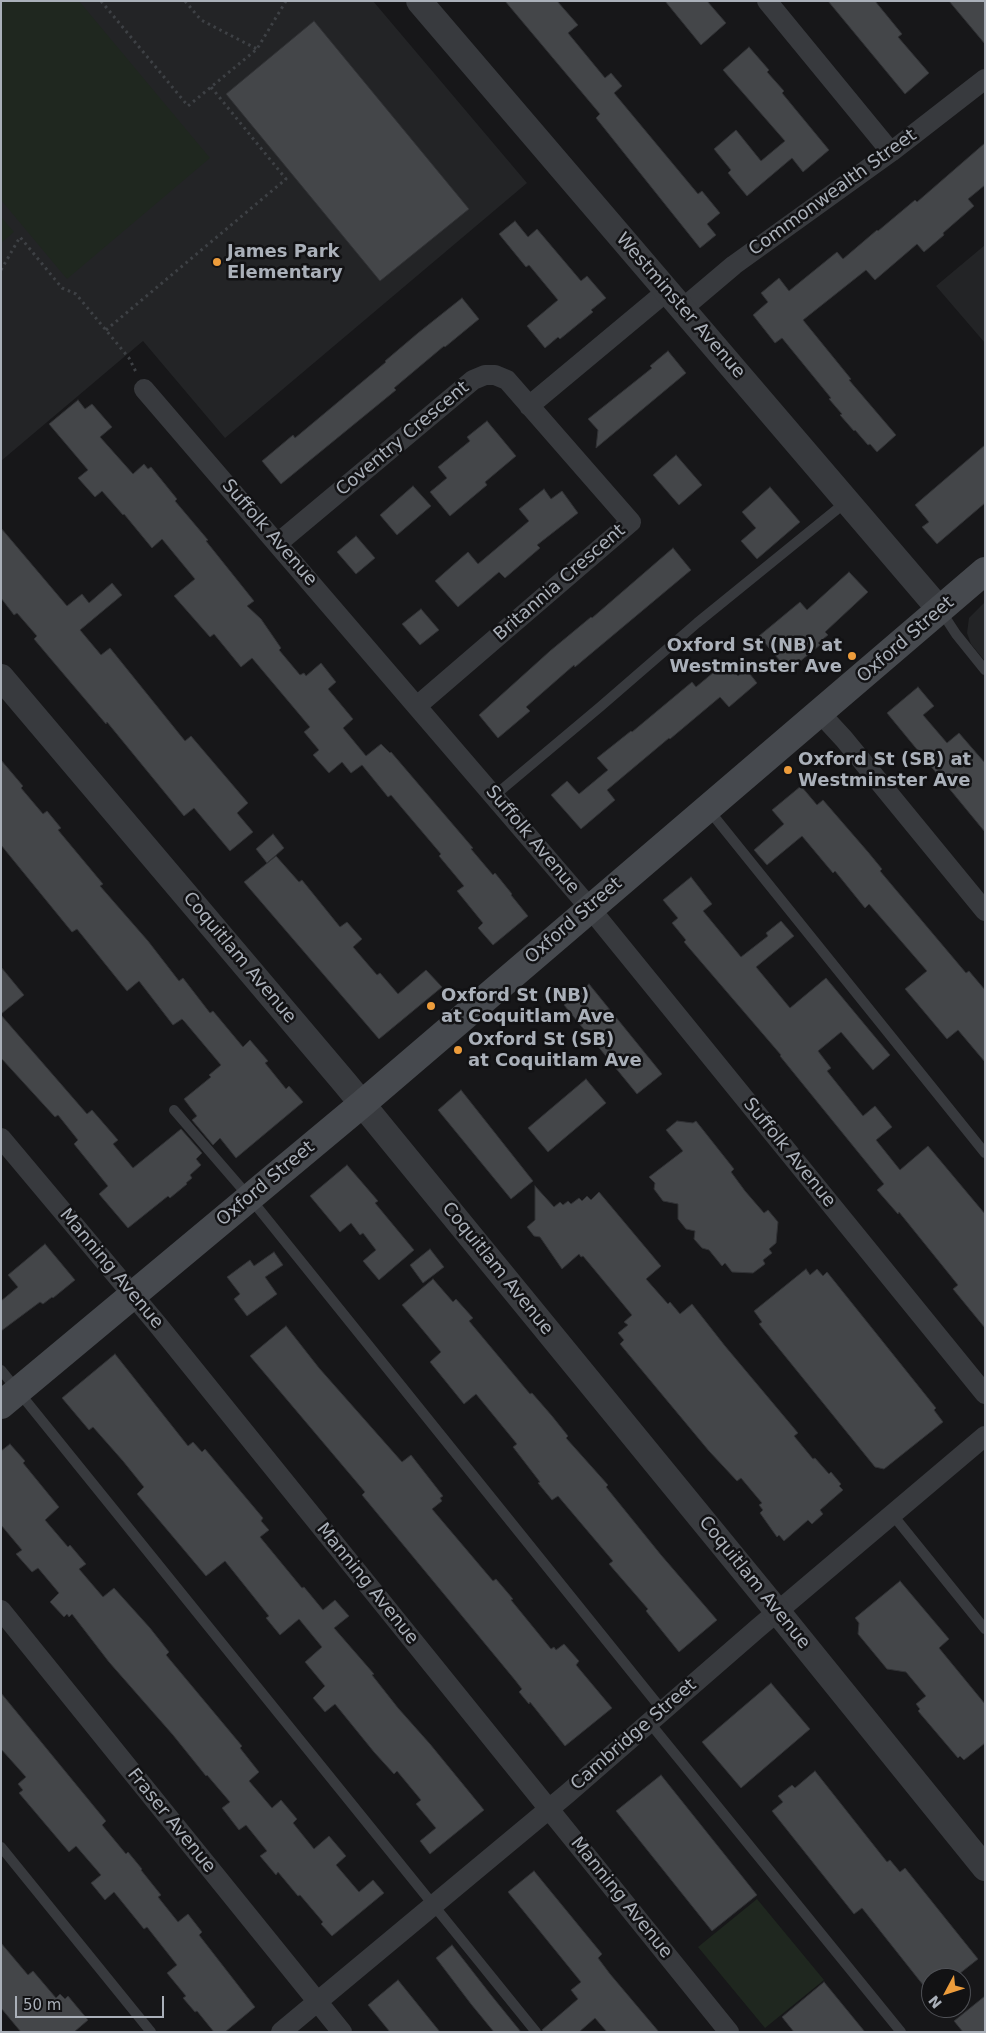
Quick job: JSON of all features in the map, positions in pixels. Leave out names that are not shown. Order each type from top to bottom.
[{"type":"main road","name":"Oxford Street","points":[[7,1389],[133,1295],[250,1198],[985,571]]},
{"type":"street","name":"Westminster Avenue","points":[[419,1],[940,610]]},
{"type":"street","points":[[766,1],[891,152]]},
{"type":"street","name":"Commonwealth Street","points":[[675,300],[734,266],[891,152],[985,79]]},
{"type":"street","points":[[529,406],[675,300]]},
{"type":"street","name":"Coventry Crescent","points":[[278,543],[473,380],[485,375],[495,375],[507,380],[529,406]]},
{"type":"street","name":"Suffolk Avenue","points":[[144,388],[589,908],[985,1394]]},
{"type":"street","name":"Britannia Crescent","points":[[418,706],[631,522],[529,406]]},
{"type":"street","name":"Coquitlam Avenue","points":[[1,677],[362,1104],[985,1868]]},
{"type":"street","points":[[820,713],[844,739],[985,911]]},
{"type":"street","name":"Manning Avenue","points":[[1,1138],[133,1295],[729,2032]]},
{"type":"street","name":"Cambridge Street","points":[[281,2032],[548,1809],[777,1611],[985,1436]]},
{"type":"street","name":"Fraser Avenue","points":[[1,1610],[342,2032]]},
{"type":"lane","points":[[494,796],[697,622],[846,501]]},
{"type":"lane","points":[[940,610],[956,634],[985,670]]},
{"type":"lane","points":[[707,808],[985,1153]]},
{"type":"lane","points":[[174,1110],[250,1198],[901,2032]]},
{"type":"lane","points":[[7,1389],[536,2032]]},
{"type":"lane","points":[[892,1514],[985,1629]]},
{"type":"lane","points":[[1,1847],[151,2032]]},
{"type":"path","points":[[101,1],[188,106],[257,49],[286,1]]},
{"type":"path","points":[[185,1],[200,20],[257,49]]},
{"type":"path","points":[[106,330],[286,179],[211,87]]},
{"type":"path","points":[[1,270],[20,237],[62,288],[76,294],[129,358],[144,388]]},
{"type":"shaded area","name":"James Park Elementary","points":[[1,1],[373,1],[527,183],[225,438],[143,341],[1,461]]},
{"type":"shaded area","points":[[1,1],[79,1],[210,158],[67,279],[1,200]]},
{"type":"shaded area","points":[[1,217],[14,232],[1,243]]},
{"type":"shaded area","points":[[985,245],[985,343],[936,286]]},
{"type":"shaded area","points":[[985,602],[985,661],[971,644],[967,633],[969,618]]},
{"type":"shaded area","points":[[757,1899],[824,1980],[765,2028],[698,1947]]},
{"type":"building","points":[[505,1],[557,1],[578,25],[568,33],[605,78],[611,73],[622,86],[614,93],[698,194],[702,191],[720,213],[707,224],[716,235],[700,248],[596,118],[600,114]]},
{"type":"building","points":[[665,1],[707,1],[726,23],[701,45]]},
{"type":"building","points":[[828,1],[875,1],[902,34],[898,37],[929,73],[905,94]]},
{"type":"building","points":[[949,1],[985,1],[985,44]]},
{"type":"building","points":[[314,21],[469,209],[380,281],[226,94]]},
{"type":"building","points":[[749,47],[769,70],[767,72],[784,91],[782,93],[829,150],[803,172],[792,158],[747,196],[728,173],[731,170],[714,149],[736,130],[761,161],[785,141],[723,70]]},
{"type":"building","points":[[985,143],[985,185],[968,199],[974,206],[924,252],[917,244],[875,280],[866,270],[803,320],[851,379],[849,380],[896,435],[877,452],[840,415],[842,414],[829,399],[831,398],[782,338],[775,343],[753,315],[768,302],[761,293],[779,278],[789,291],[837,252],[843,259],[915,200],[917,202]]},
{"type":"building","points":[[515,221],[528,237],[537,229],[581,281],[587,276],[606,298],[591,310],[593,312],[560,339],[558,337],[545,348],[527,326],[558,300],[529,265],[526,267],[499,234]]},
{"type":"building","points":[[462,298],[479,319],[444,346],[394,388],[396,390],[281,484],[262,461],[293,435],[295,438]]},
{"type":"building","points":[[668,351],[686,373],[596,448],[598,430],[588,419],[652,368],[650,366]]},
{"type":"building","points":[[78,400],[85,409],[92,404],[112,427],[100,437],[133,474],[144,464],[148,469],[151,467],[177,499],[175,501],[208,540],[206,541],[254,601],[247,606],[261,619],[281,648],[279,650],[300,675],[304,673],[306,676],[321,663],[336,682],[328,689],[353,719],[343,728],[366,756],[381,744],[391,752],[473,848],[471,849],[493,875],[495,873],[512,894],[528,916],[493,945],[478,928],[483,923],[457,891],[464,886],[439,856],[441,854],[391,795],[388,797],[362,765],[351,773],[342,762],[329,773],[313,755],[319,750],[304,732],[310,727],[252,658],[241,667],[214,634],[210,637],[174,596],[195,579],[162,539],[152,548],[102,491],[95,497],[78,478],[88,470],[49,424]]},
{"type":"building","points":[[487,421],[516,456],[485,482],[487,485],[450,516],[430,492],[447,478],[438,467],[470,441],[467,437]]},
{"type":"building","points":[[985,445],[985,503],[937,544],[922,527],[929,522],[915,505]]},
{"type":"building","points":[[676,455],[702,485],[679,505],[653,475]]},
{"type":"building","points":[[413,486],[431,506],[397,535],[380,515]]},
{"type":"building","points":[[770,487],[800,522],[757,559],[741,541],[756,528],[742,512]]},
{"type":"building","points":[[544,489],[551,499],[562,491],[578,513],[537,545],[540,548],[505,578],[499,572],[458,607],[435,581],[468,552],[478,564],[529,521],[519,509]]},
{"type":"building","points":[[1,528],[67,606],[82,594],[89,603],[112,583],[122,595],[80,630],[101,655],[110,648],[185,741],[191,736],[248,803],[237,813],[253,832],[230,851],[194,808],[184,816],[107,722],[106,724],[34,639],[37,636],[17,613],[14,615],[1,598]]},
{"type":"building","points":[[356,536],[375,558],[356,574],[337,552]]},
{"type":"building","points":[[673,548],[691,570],[575,667],[574,665],[526,707],[530,711],[498,738],[479,715],[550,651],[592,618]]},
{"type":"building","points":[[849,572],[868,592],[825,632],[828,635],[818,643],[820,645],[798,663],[795,660],[786,668],[759,636],[800,602],[807,610]]},
{"type":"building","points":[[421,609],[439,630],[420,645],[402,624]]},
{"type":"building","points":[[726,662],[738,676],[746,669],[757,683],[729,707],[720,697],[669,738],[607,790],[615,800],[581,829],[551,795],[567,781],[579,794],[608,770],[597,758],[632,732],[692,682],[696,687]]},
{"type":"building","points":[[918,687],[934,706],[923,715],[947,743],[959,733],[985,763],[985,832],[887,713]]},
{"type":"building","points":[[1,760],[43,814],[47,811],[61,828],[58,830],[103,884],[100,886],[148,941],[179,981],[183,978],[210,1013],[213,1011],[243,1047],[250,1040],[268,1061],[265,1063],[286,1089],[289,1086],[303,1102],[236,1158],[220,1138],[213,1145],[192,1120],[197,1116],[184,1099],[211,1077],[209,1075],[221,1065],[182,1019],[173,1025],[139,981],[127,991],[77,929],[72,932],[1,845]]},
{"type":"building","points":[[801,786],[817,805],[823,800],[868,852],[882,869],[880,871],[966,973],[969,971],[985,990],[985,1062],[958,1030],[947,1039],[905,989],[927,971],[869,904],[865,908],[835,871],[833,873],[802,836],[767,865],[754,850],[784,824],[772,810]]},
{"type":"building","points":[[273,834],[284,848],[267,863],[256,849]]},
{"type":"building","points":[[276,856],[299,882],[302,880],[340,927],[347,922],[362,939],[353,947],[377,975],[380,973],[398,994],[426,970],[442,987],[379,1039],[244,882]]},
{"type":"building","points":[[691,877],[712,904],[703,911],[741,957],[768,936],[766,933],[781,921],[794,936],[756,967],[790,1008],[826,978],[890,1055],[873,1070],[841,1032],[818,1051],[831,1068],[827,1071],[863,1116],[875,1106],[892,1127],[876,1140],[900,1170],[928,1146],[985,1214],[985,1328],[953,1289],[958,1285],[899,1212],[898,1214],[877,1190],[884,1184],[781,1055],[684,942],[686,940],[672,923],[678,918],[663,900]]},
{"type":"building","points":[[1,967],[24,995],[1,1014]]},
{"type":"building","points":[[589,984],[662,1074],[637,1094],[564,1005]]},
{"type":"building","points":[[1,1015],[87,1114],[92,1110],[118,1140],[113,1144],[133,1168],[181,1129],[202,1153],[196,1159],[201,1165],[190,1175],[192,1178],[187,1184],[170,1198],[168,1196],[128,1228],[99,1194],[108,1186],[74,1144],[78,1140],[58,1115],[55,1117],[1,1058]]},
{"type":"building","points":[[586,1079],[606,1103],[548,1152],[528,1128]]},
{"type":"building","points":[[461,1090],[533,1181],[511,1199],[438,1110]]},
{"type":"building","points":[[677,1121],[693,1123],[696,1121],[734,1169],[731,1172],[745,1191],[764,1213],[768,1210],[778,1222],[776,1243],[769,1249],[772,1253],[763,1260],[765,1264],[753,1273],[732,1272],[725,1263],[722,1266],[709,1250],[702,1248],[694,1239],[695,1231],[686,1229],[678,1219],[678,1204],[663,1201],[654,1189],[655,1183],[649,1177],[683,1151],[666,1130]]},
{"type":"building","points":[[347,1165],[378,1201],[375,1203],[414,1250],[379,1280],[363,1261],[376,1250],[363,1233],[360,1235],[351,1223],[340,1232],[310,1196]]},
{"type":"building","points":[[535,1186],[554,1207],[560,1202],[563,1205],[568,1201],[571,1204],[579,1198],[582,1201],[587,1196],[591,1200],[599,1192],[661,1266],[646,1279],[668,1304],[670,1302],[680,1314],[692,1304],[798,1433],[794,1436],[813,1459],[815,1458],[829,1474],[831,1472],[841,1484],[839,1486],[843,1490],[820,1510],[823,1514],[812,1524],[808,1520],[784,1541],[779,1535],[777,1537],[760,1513],[763,1510],[759,1505],[762,1503],[741,1478],[737,1481],[709,1451],[620,1344],[624,1340],[618,1333],[628,1325],[624,1322],[632,1315],[583,1256],[581,1257],[579,1254],[562,1269],[540,1237],[534,1236],[527,1227],[535,1220]]},
{"type":"building","points":[[45,1244],[75,1280],[53,1298],[43,1304],[40,1302],[1,1331],[1,1301],[18,1287],[8,1275]]},
{"type":"building","points":[[430,1249],[444,1267],[423,1283],[410,1265]]},
{"type":"building","points":[[274,1252],[283,1265],[265,1277],[277,1294],[247,1316],[234,1299],[240,1294],[227,1277],[250,1260],[254,1266]]},
{"type":"building","points":[[806,1269],[810,1275],[817,1269],[823,1276],[827,1272],[936,1408],[934,1410],[943,1422],[884,1469],[875,1467],[759,1324],[762,1322],[754,1311]]},
{"type":"building","points":[[433,1279],[453,1302],[456,1299],[473,1318],[469,1321],[530,1394],[532,1393],[552,1416],[568,1436],[566,1438],[608,1485],[606,1487],[717,1620],[679,1652],[646,1611],[648,1609],[609,1564],[613,1561],[558,1496],[552,1500],[538,1483],[540,1482],[513,1447],[517,1444],[476,1394],[464,1404],[430,1362],[441,1352],[402,1305]]},
{"type":"building","points":[[286,1326],[319,1368],[402,1462],[411,1455],[443,1496],[440,1498],[442,1501],[432,1509],[493,1581],[496,1579],[513,1599],[511,1600],[551,1649],[554,1647],[556,1650],[564,1644],[579,1661],[576,1665],[612,1708],[565,1746],[530,1702],[529,1704],[519,1692],[522,1689],[515,1680],[362,1495],[365,1492],[250,1356]]},
{"type":"building","points":[[115,1354],[188,1446],[193,1442],[202,1452],[205,1449],[263,1518],[261,1521],[269,1530],[260,1537],[302,1588],[304,1587],[323,1610],[335,1600],[349,1616],[334,1628],[374,1674],[372,1675],[398,1708],[484,1810],[430,1854],[420,1841],[436,1828],[416,1804],[421,1800],[397,1771],[394,1774],[374,1752],[335,1704],[325,1712],[313,1698],[325,1686],[305,1662],[322,1647],[299,1619],[280,1635],[266,1618],[269,1616],[225,1561],[206,1576],[137,1494],[144,1487],[123,1461],[93,1427],[89,1430],[62,1398]]},
{"type":"building","points":[[10,1444],[59,1507],[45,1520],[68,1547],[70,1545],[86,1564],[79,1569],[103,1597],[114,1588],[150,1628],[169,1652],[166,1655],[242,1746],[240,1748],[259,1772],[249,1781],[272,1808],[281,1800],[297,1819],[293,1823],[314,1849],[329,1836],[346,1856],[336,1865],[359,1892],[373,1880],[384,1893],[332,1936],[321,1924],[323,1922],[300,1895],[298,1896],[278,1872],[276,1875],[260,1856],[267,1851],[246,1825],[239,1830],[222,1808],[230,1802],[109,1662],[72,1614],[69,1617],[67,1614],[64,1617],[50,1602],[59,1593],[38,1568],[32,1572],[16,1554],[22,1550],[1,1525],[1,1451]]},
{"type":"building","points":[[900,1581],[949,1639],[939,1648],[985,1704],[985,1743],[964,1760],[960,1756],[958,1758],[918,1711],[920,1709],[916,1704],[926,1696],[906,1672],[887,1669],[858,1634],[859,1623],[855,1618]]},
{"type":"building","points":[[771,1683],[810,1729],[741,1788],[702,1742]]},
{"type":"building","points":[[1,1693],[106,1821],[102,1825],[126,1854],[128,1852],[142,1869],[161,1895],[158,1897],[178,1922],[188,1914],[202,1932],[199,1935],[255,2007],[225,2032],[214,2032],[197,2011],[195,2012],[183,1998],[186,1996],[167,1973],[177,1965],[147,1927],[144,1929],[114,1892],[105,1900],[91,1883],[101,1875],[76,1846],[69,1852],[19,1793],[23,1790],[18,1784],[26,1777],[1,1749]]},
{"type":"building","points":[[815,1771],[887,1862],[890,1860],[900,1872],[905,1868],[978,1959],[967,1968],[921,1968],[921,1982],[862,1908],[854,1914],[772,1811],[783,1802],[778,1796],[792,1785],[795,1788]]},
{"type":"building","points":[[661,1775],[757,1895],[712,1931],[616,1811]]},
{"type":"building","points":[[534,1871],[602,1954],[598,1958],[610,1974],[659,2032],[607,2032],[595,2018],[579,2032],[543,2032],[542,2030],[578,1999],[571,1990],[581,1982],[508,1892]]},
{"type":"building","points":[[1,1943],[28,1975],[33,1971],[56,1998],[60,1994],[65,1999],[68,1996],[88,2020],[74,2032],[21,2032],[1,2008]]},
{"type":"building","points":[[452,1945],[521,2032],[494,2032],[471,2004],[436,1958]]},
{"type":"building","points":[[398,1980],[440,2032],[390,2032],[368,2005]]},
{"type":"building","points":[[824,1982],[865,2032],[794,2032],[782,2017]]},
{"type":"building","points":[[985,1996],[985,2032],[963,2032],[954,2021],[958,2018],[971,2018],[971,2007]]},
{"type":"place","name":"James Park Elementary","points":[[217,262]]},
{"type":"place","name":"Oxford St (NB) at Westminster Ave","points":[[852,656]]},
{"type":"place","name":"Oxford St (SB) at Westminster Ave","points":[[788,770]]},
{"type":"place","name":"Oxford St (NB) at Coquitlam Ave","points":[[431,1006]]},
{"type":"place","name":"Oxford St (SB) at Coquitlam Ave","points":[[458,1050]]}]
